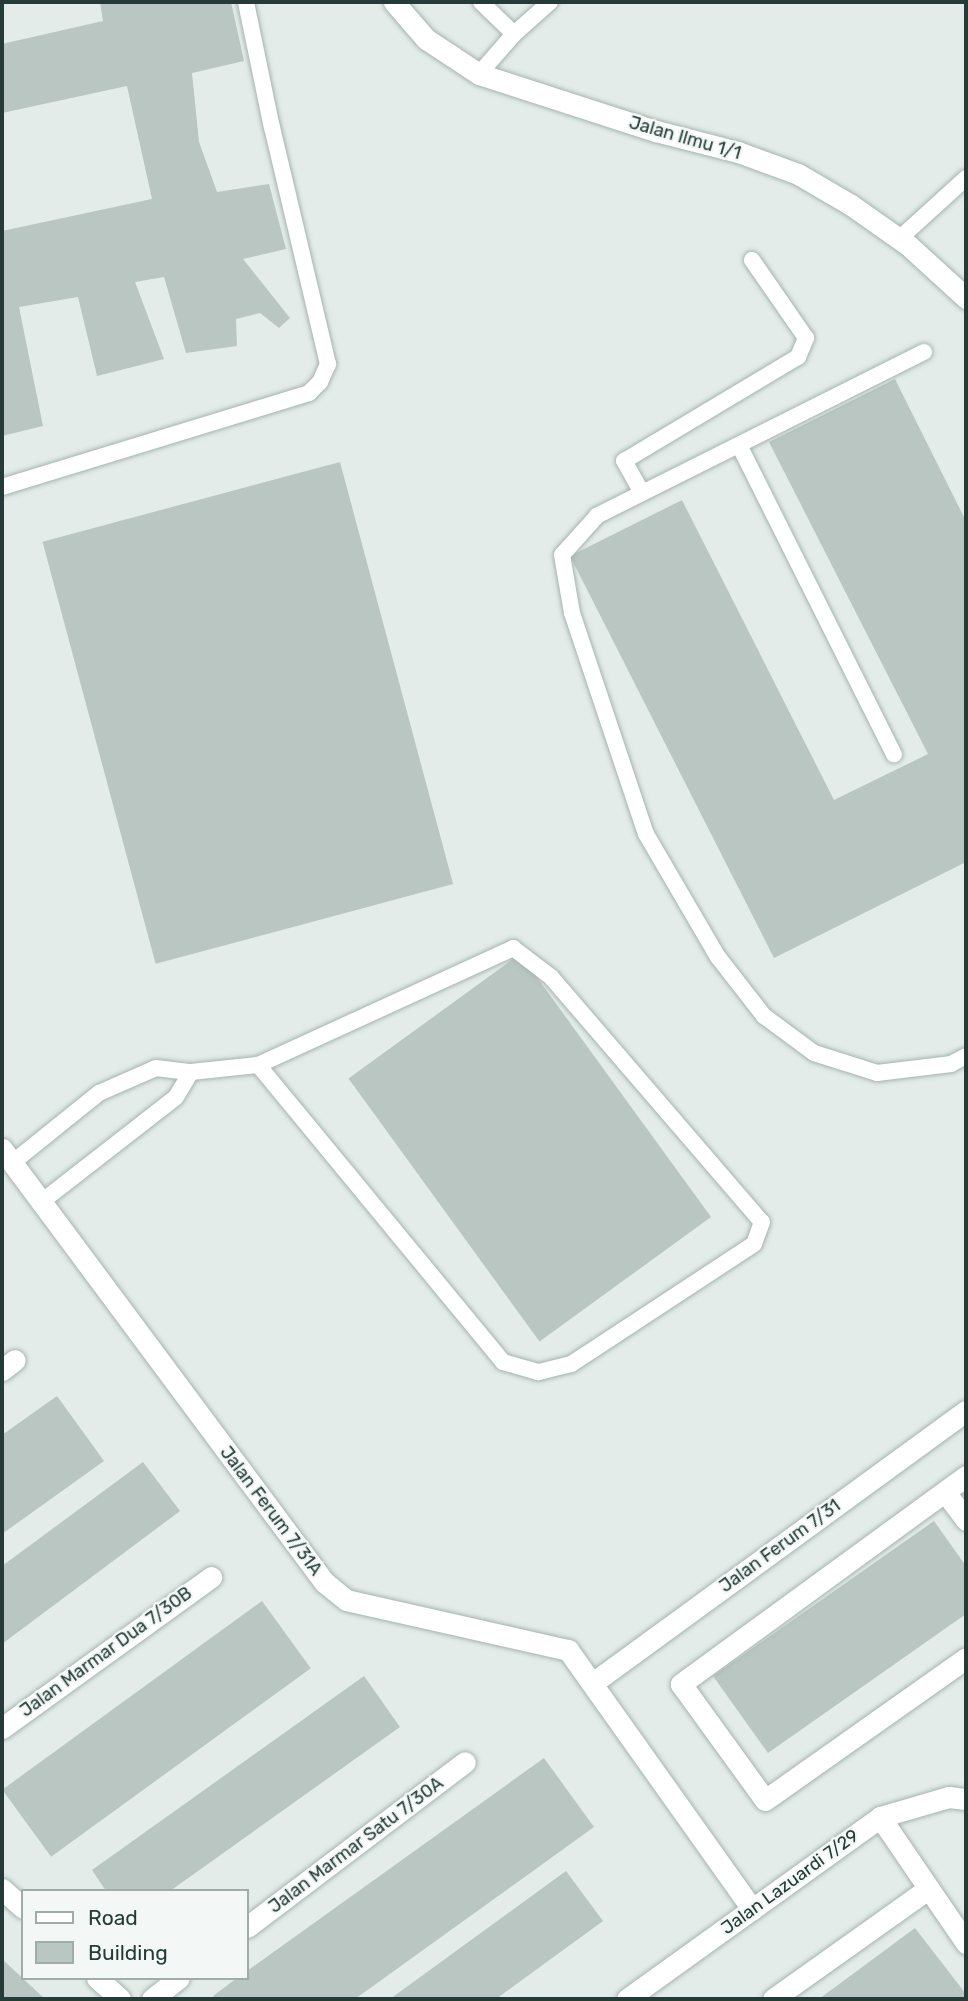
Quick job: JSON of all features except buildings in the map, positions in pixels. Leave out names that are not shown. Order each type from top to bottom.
[{"type":"street","name":"Jalan Ilmu 1/1","points":[[394,2],[426,39],[479,75],[656,131],[738,152],[798,174],[851,205],[899,239],[966,298]]},
{"type":"street","name":"Jalan Ferum 7/31A","points":[[7,1156],[324,1582],[346,1600],[568,1650],[594,1682],[752,1909]]},
{"type":"street","name":"Jalan Ferum 7/31","points":[[594,1682],[966,1411]]},
{"type":"street","points":[[966,1476],[681,1684],[765,1800],[966,1658]]},
{"type":"street","points":[[945,1492],[966,1520]]},
{"type":"street","name":"Jalan Marmar Dua 7/30B","points":[[2,1728],[211,1577]]},
{"type":"street","name":"Jalan Marmar Satu 7/30A","points":[[248,1926],[465,1762]]},
{"type":"street","name":"Jalan Lazuardi 7/29","points":[[627,1999],[880,1817],[949,1797],[966,1799]]},
{"type":"street","points":[[880,1817],[966,1942]]},
{"type":"street","points":[[773,1999],[929,1888]]},
{"type":"street","points":[[2,1889],[21,1906]]},
{"type":"street","points":[[99,1980],[120,1999]]},
{"type":"street","points":[[152,1999],[176,1980]]},
{"type":"lane","points":[[2,487],[309,393],[320,382],[328,365],[272,128],[246,2]]},
{"type":"lane","points":[[481,2],[514,34]]},
{"type":"lane","points":[[479,75],[514,34],[550,2]]},
{"type":"lane","points":[[899,239],[966,178]]},
{"type":"lane","points":[[642,494],[624,461],[798,357],[806,338],[752,260]]},
{"type":"lane","points":[[924,352],[597,516],[562,555],[572,613],[646,834],[718,957],[764,1016],[814,1054],[877,1073],[951,1064],[966,1056]]},
{"type":"lane","points":[[739,445],[894,754]]},
{"type":"lane","points":[[7,1156],[99,1093],[156,1068],[191,1072],[258,1065],[513,948],[551,977],[762,1222],[754,1244],[571,1364],[538,1372],[503,1362],[258,1065]]},
{"type":"lane","points":[[40,1203],[176,1097],[191,1072]]}]
